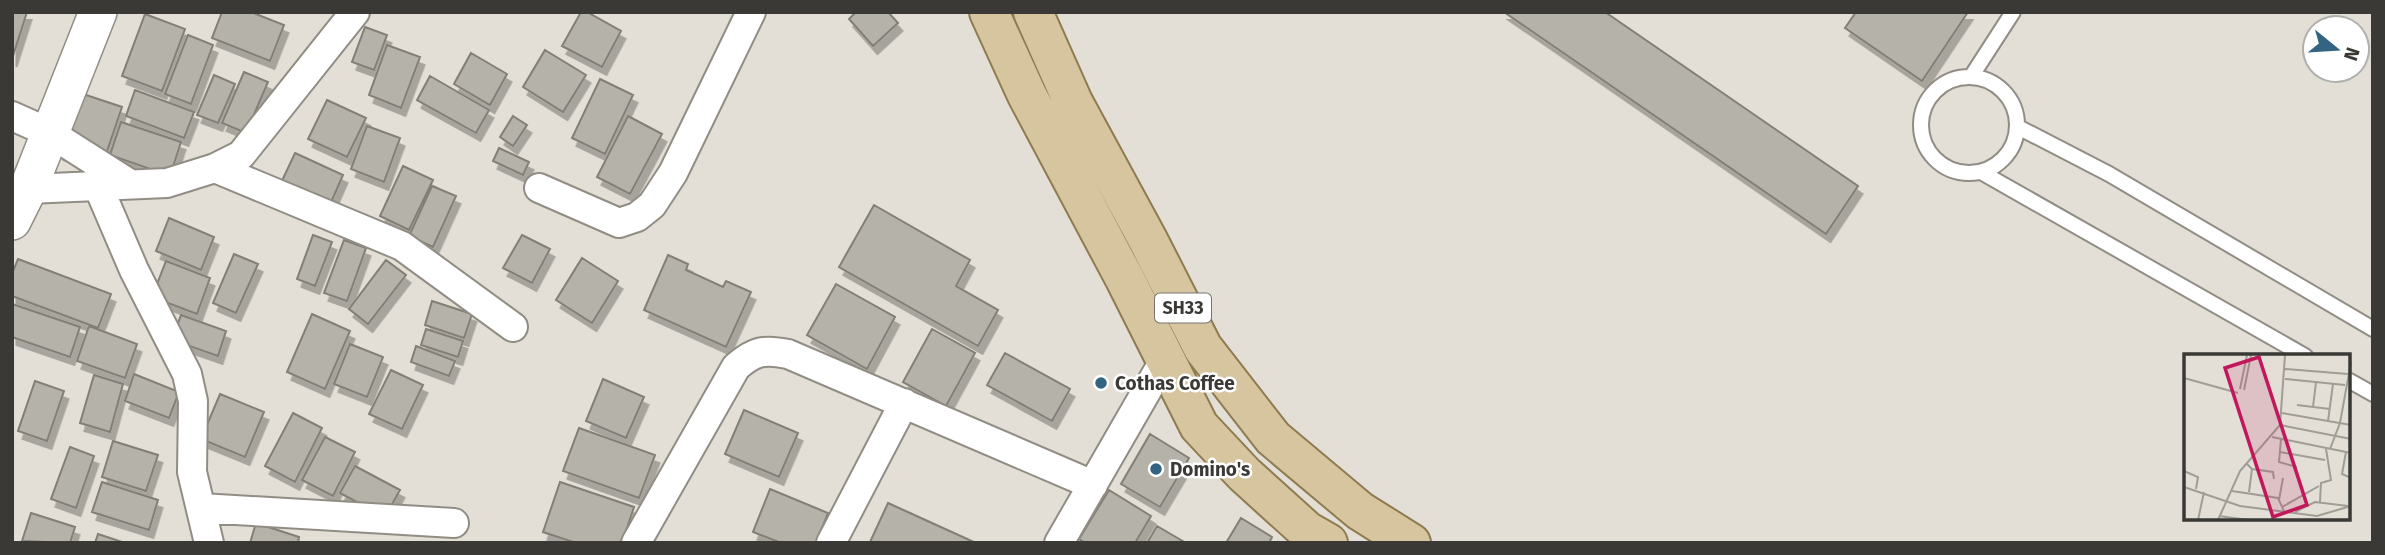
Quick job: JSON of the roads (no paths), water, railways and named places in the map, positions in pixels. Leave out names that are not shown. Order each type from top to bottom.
[{"type":"main road","name":"SH33","points":[[989,12],[1027,95],[1199,426],[1244,474],[1312,539]]},
{"type":"main road","name":"SH33","points":[[1033,12],[1073,102],[1203,348],[1273,438],[1360,512],[1411,543]]},
{"type":"street","points":[[20,205],[98,12]]},
{"type":"street","points":[[20,205],[98,186],[167,183],[215,168],[241,155],[355,12]]},
{"type":"street","points":[[539,188],[619,223],[637,217],[652,205],[673,173],[751,12]]},
{"type":"street","points":[[12,116],[50,134],[130,184]]},
{"type":"street","points":[[215,168],[402,246],[513,327]]},
{"type":"street","points":[[98,186],[134,270],[187,374],[193,401],[192,472],[209,543]]},
{"type":"street","points":[[636,543],[736,368],[748,356],[768,350],[788,354],[1093,485]]},
{"type":"street","points":[[1059,543],[1165,359]]},
{"type":"street","points":[[831,543],[904,403]]},
{"type":"street","points":[[201,508],[454,523]]},
{"type":"lane","points":[[1971,77],[2012,12]]},
{"type":"lane","points":[[1957,77],[1971,77],[1987,79],[2000,88],[2017,110],[2018,127],[2015,142],[2007,156],[1996,166],[1981,172],[1967,173],[1951,170],[1939,163],[1928,151],[1921,122],[1931,93],[1957,77]]},
{"type":"lane","points":[[2018,127],[2109,174],[2373,329]]},
{"type":"lane","points":[[1981,172],[2303,354]]},
{"type":"lane","points":[[2350,381],[2373,394]]},
{"type":"place","name":"Cothas Coffee","points":[[1101,383]]},
{"type":"place","name":"Domino's","points":[[1156,469]]}]
